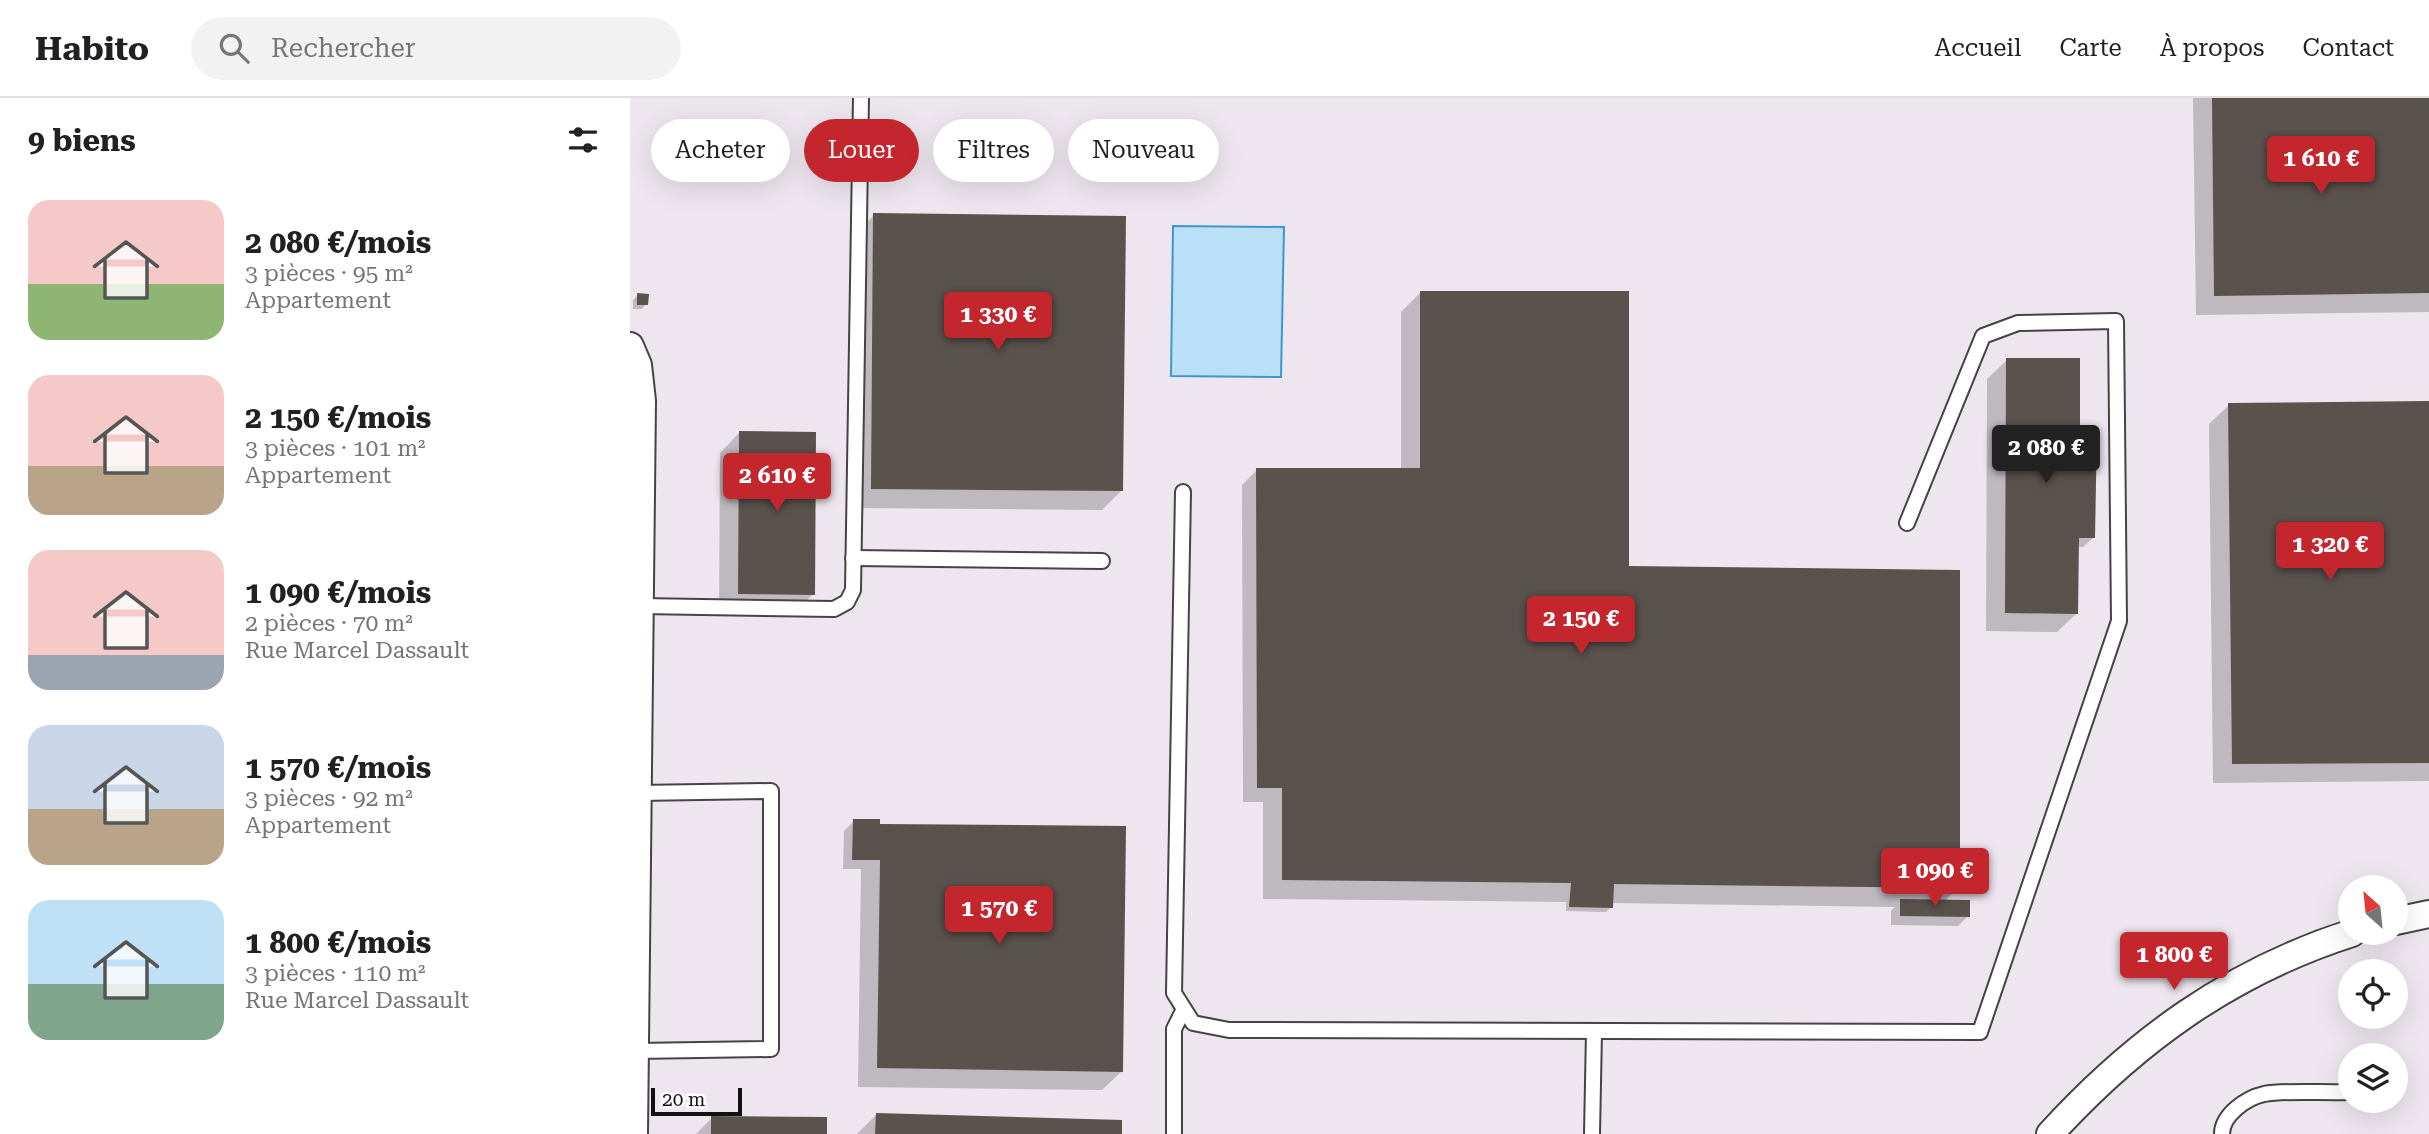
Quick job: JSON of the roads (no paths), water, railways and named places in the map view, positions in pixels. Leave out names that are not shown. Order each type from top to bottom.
[{"type":"street","points":[[630,346],[638,365],[642,401],[634,1134]]},
{"type":"street","points":[[2408,918],[2429,914]]},
{"type":"street","points":[[2050,1134],[2104,1077],[2134,1051],[2196,1006],[2261,970],[2338,939]]},
{"type":"lane","points":[[640,606],[834,609],[847,602],[853,590],[861,98]]},
{"type":"lane","points":[[1184,492],[1174,993],[1194,1023],[1229,1030],[1980,1032],[2119,621],[2116,321],[2018,323],[1983,336],[1907,523]]},
{"type":"lane","points":[[853,558],[1102,561]]},
{"type":"lane","points":[[635,1051],[771,1049],[771,791],[638,793]]},
{"type":"lane","points":[[1174,1134],[1174,1029],[1184,1009]]},
{"type":"lane","points":[[1592,1134],[1594,1032]]},
{"type":"lane","points":[[2222,1134],[2222,1127],[2236,1108],[2262,1094],[2338,1092]]},
{"type":"water","points":[[1173,226],[1284,227],[1281,377],[1171,376]]}]
